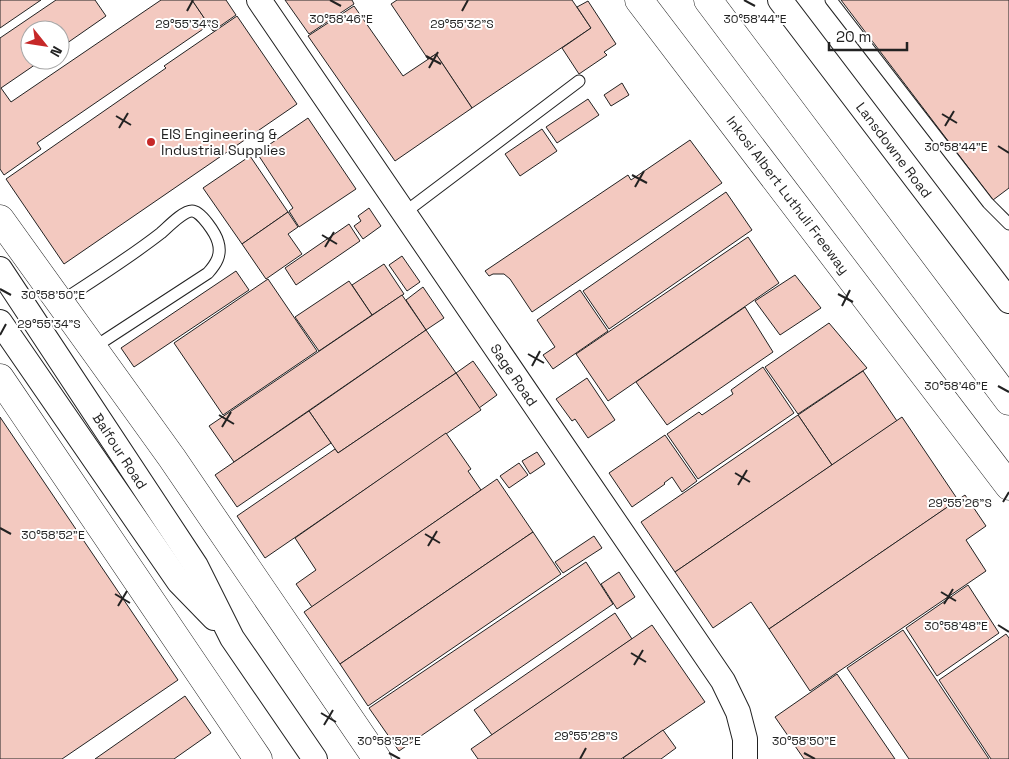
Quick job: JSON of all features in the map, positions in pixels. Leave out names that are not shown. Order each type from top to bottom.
[{"type":"main road","name":"Inkosi Albert Luthuli Freeway","points":[[639,0],[1009,486]]},
{"type":"main road","points":[[708,0],[1009,401]]},
{"type":"main road","points":[[0,219],[172,458],[377,759]]},
{"type":"main road","points":[[0,378],[258,759]]},
{"type":"street","name":"Sage Road","points":[[259,0],[722,681],[738,712],[745,739],[745,759]]},
{"type":"street","name":"Lansdowne Road","points":[[780,0],[1009,301]]},
{"type":"street","name":"Balfour Road","points":[[0,268],[196,566],[237,645],[315,759]]},
{"type":"street","name":"Balfour Road","points":[[0,322],[179,582],[237,645]]},
{"type":"lane","points":[[831,0],[988,203],[1009,224]]},
{"type":"lane","points":[[404,213],[580,81]]},
{"type":"lane","points":[[60,302],[158,235],[184,213],[193,211],[198,213],[208,224],[218,240],[220,249],[216,264],[208,273],[93,348]]},
{"type":"building","points":[[0,0],[41,0],[0,28]]},
{"type":"building","points":[[56,0],[95,0],[106,16],[70,41],[70,20],[27,20]]},
{"type":"building","points":[[161,0],[192,0],[209,25],[37,143],[41,149],[4,175],[0,169],[0,38],[20,24],[20,70],[27,70],[1,88],[11,102],[58,70],[70,70],[70,62]]},
{"type":"building","points":[[192,0],[226,0],[236,15],[213,31]]},
{"type":"building","points":[[285,0],[352,0],[354,4],[309,34]]},
{"type":"building","points":[[397,0],[572,0],[591,28],[472,108],[436,54],[428,59],[391,4]]},
{"type":"building","points":[[841,0],[1009,0],[1009,188],[993,200]]},
{"type":"building","points":[[588,1],[616,44],[604,52],[607,55],[579,74],[562,48],[591,28],[577,7]]},
{"type":"building","points":[[354,6],[403,76],[436,54],[472,108],[395,161],[308,36]]},
{"type":"building","name":"EIS Engineering & Industrial Supplies","points":[[237,16],[297,104],[64,264],[6,179],[166,68],[164,66]]},
{"type":"building","points":[[622,83],[629,95],[611,106],[604,95]]},
{"type":"building","points":[[588,99],[599,115],[557,143],[546,127]]},
{"type":"building","points":[[308,118],[356,189],[299,227],[289,211],[293,208],[257,153]]},
{"type":"building","points":[[542,129],[557,151],[520,176],[505,154]]},
{"type":"building","points":[[690,140],[722,183],[532,312],[510,279],[504,274],[489,276],[485,271],[628,175],[631,180]]},
{"type":"building","points":[[250,156],[288,212],[242,244],[203,188]]},
{"type":"building","points":[[726,192],[752,230],[609,329],[583,291]]},
{"type":"building","points":[[369,208],[381,226],[363,239],[354,226],[361,221],[358,216]]},
{"type":"building","points":[[288,212],[298,227],[288,234],[302,254],[266,279],[242,244]]},
{"type":"building","points":[[349,224],[360,241],[296,285],[285,268]]},
{"type":"building","points":[[748,237],[779,283],[608,401],[576,354]]},
{"type":"building","points":[[402,256],[420,282],[407,291],[389,265]]},
{"type":"building","points":[[384,264],[404,294],[372,315],[352,285]]},
{"type":"building","points":[[236,271],[249,290],[134,367],[121,348]]},
{"type":"building","points":[[795,275],[821,308],[780,335],[755,301]]},
{"type":"building","points":[[268,279],[317,351],[223,415],[174,343]]},
{"type":"building","points":[[349,281],[372,315],[319,351],[295,317]]},
{"type":"building","points":[[423,287],[444,318],[426,330],[406,300]]},
{"type":"building","points":[[580,290],[608,331],[553,369],[543,355],[555,347],[537,320]]},
{"type":"building","points":[[402,295],[426,330],[234,462],[209,426]]},
{"type":"building","points":[[745,307],[773,352],[667,425],[636,382]]},
{"type":"building","points":[[829,323],[867,368],[798,414],[765,367]]},
{"type":"building","points":[[426,330],[456,373],[338,453],[309,411]]},
{"type":"building","points":[[473,361],[497,395],[479,408],[456,373]]},
{"type":"building","points":[[763,367],[794,413],[698,479],[667,434],[699,412],[702,415],[733,394],[731,390]]},
{"type":"building","points":[[863,371],[897,421],[832,465],[798,415]]},
{"type":"building","points":[[456,373],[481,410],[265,558],[237,516],[335,449],[338,453]]},
{"type":"building","points":[[587,378],[615,420],[588,438],[575,419],[572,421],[556,399]]},
{"type":"building","points":[[309,411],[331,443],[237,507],[215,475]]},
{"type":"building","points":[[798,415],[832,465],[675,572],[641,522]]},
{"type":"building","points":[[0,417],[178,680],[62,759],[0,759]]},
{"type":"building","points":[[902,417],[958,500],[769,629],[751,602],[713,628],[675,572]]},
{"type":"building","points":[[446,433],[471,469],[468,471],[481,490],[312,607],[296,584],[316,570],[295,538]]},
{"type":"building","points":[[665,435],[697,481],[682,492],[672,477],[632,507],[609,473]]},
{"type":"building","points":[[537,452],[545,464],[530,474],[522,461]]},
{"type":"building","points":[[519,463],[528,475],[509,488],[500,476]]},
{"type":"building","points":[[497,479],[533,532],[340,664],[304,612]]},
{"type":"building","points":[[965,495],[986,526],[966,540],[986,571],[810,691],[769,629]]},
{"type":"building","points":[[533,532],[561,574],[368,706],[340,664]]},
{"type":"building","points":[[594,536],[602,548],[563,573],[555,562]]},
{"type":"building","points":[[586,562],[613,604],[399,751],[369,708]]},
{"type":"building","points":[[619,572],[635,597],[617,609],[601,584]]},
{"type":"building","points":[[968,585],[999,633],[937,676],[906,628]]},
{"type":"building","points":[[615,613],[632,639],[492,735],[474,710]]},
{"type":"building","points":[[652,625],[705,702],[621,759],[478,759],[471,749]]},
{"type":"building","points":[[903,630],[989,759],[909,759],[847,668]]},
{"type":"building","points":[[1006,634],[1009,638],[1009,759],[991,759],[939,680]]},
{"type":"building","points":[[837,674],[895,759],[804,759],[775,717]]},
{"type":"building","points":[[185,696],[211,733],[174,759],[95,759]]},
{"type":"building","points":[[663,730],[676,748],[661,759],[623,758]]},
{"type":"place","name":"EIS Engineering & Industrial Supplies","points":[[151,142]]}]
